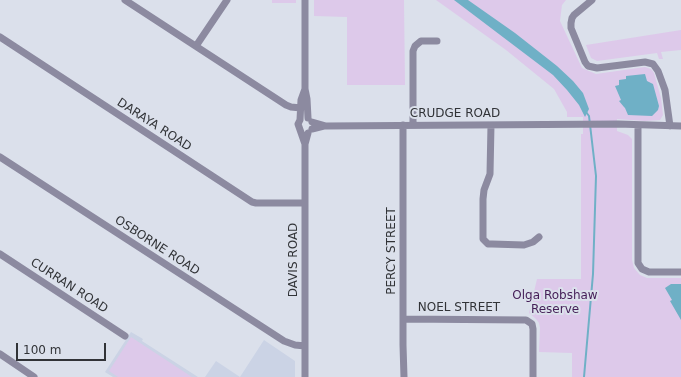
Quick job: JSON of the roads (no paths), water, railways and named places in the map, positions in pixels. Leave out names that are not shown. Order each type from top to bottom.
[{"type":"street","points":[[196,46],[227,0]]},
{"type":"street","name":"DAVIS ROAD","points":[[305,0],[305,89],[307,99],[308,127],[305,144],[305,377]]},
{"type":"street","points":[[592,0],[574,15],[571,23],[571,28],[585,62],[592,68],[645,62],[653,64],[658,71],[665,90],[670,126]]},
{"type":"street","points":[[131,1],[286,105],[301,108]]},
{"type":"street","name":"DARAYA ROAD","points":[[0,38],[252,202],[305,203]]},
{"type":"street","points":[[413,125],[413,51],[415,46],[421,41],[437,41]]},
{"type":"street","name":"DAVIS ROAD","points":[[305,89],[301,100],[300,120],[298,127],[308,127]]},
{"type":"street","points":[[300,120],[304,118],[308,127]]},
{"type":"street","name":"CRUDGE ROAD","points":[[308,127],[583,124],[681,126]]},
{"type":"street","name":"PERCY STREET","points":[[403,125],[404,377]]},
{"type":"street","points":[[491,125],[490,174],[484,190],[481,241],[488,244],[524,244],[532,242],[539,237]]},
{"type":"street","points":[[638,125],[639,267],[645,271],[681,272]]},
{"type":"street","name":"OSBORNE ROAD","points":[[0,157],[284,341],[295,345],[305,346]]},
{"type":"street","name":"CURRAN ROAD","points":[[0,254],[125,336]]},
{"type":"street","name":"NOEL STREET","points":[[403,319],[526,320],[532,324],[533,329],[532,377]]},
{"type":"street","points":[[0,354],[25,374],[34,377]]},
{"type":"water","points":[[454,0],[468,0],[515,33],[557,66],[583,93],[589,109],[585,117],[579,105],[553,75]]},
{"type":"water","points":[[645,74],[647,81],[653,84],[659,106],[658,110],[652,116],[628,115],[625,108],[619,101],[621,100],[615,86],[619,85],[619,80],[626,79],[626,76]]},
{"type":"water","points":[[671,284],[681,284],[681,320],[670,301],[672,300],[665,288]]},
{"type":"waterway","points":[[584,377],[593,274],[596,176],[589,116],[586,112]]},
{"type":"park label","name":"Olga Robshaw Reserve","points":[[555,303]]}]
